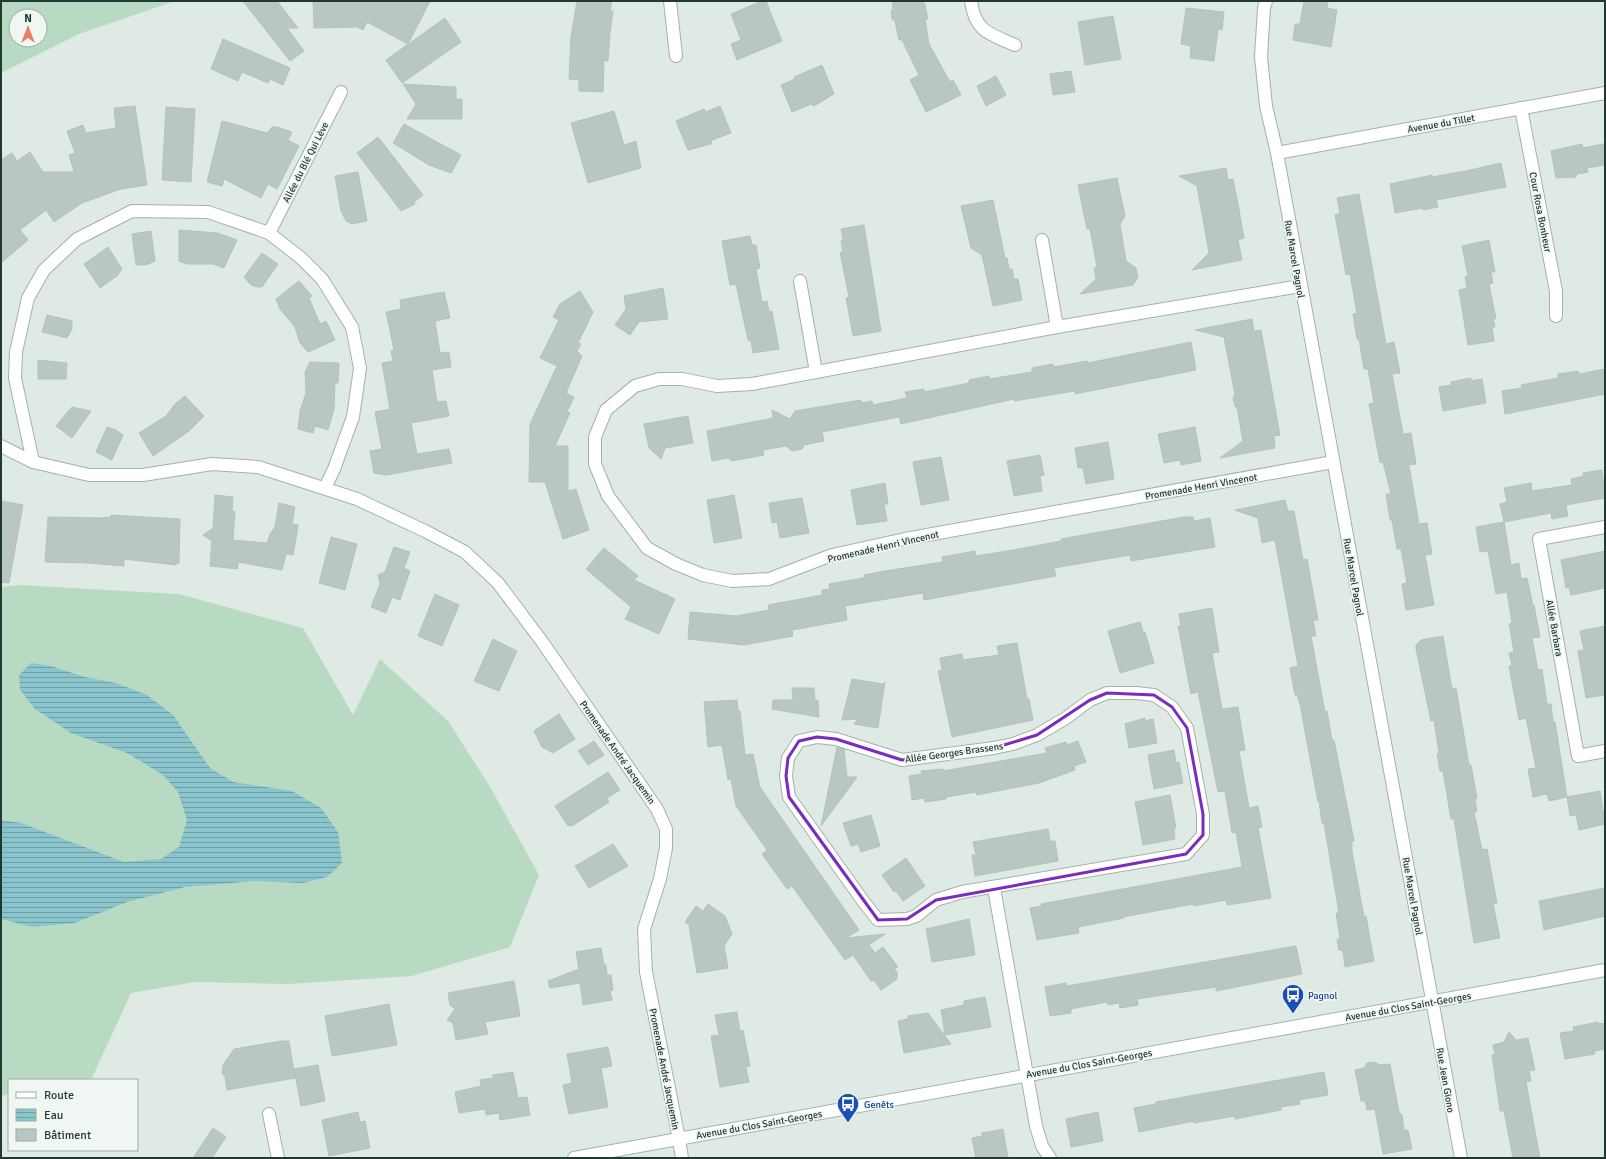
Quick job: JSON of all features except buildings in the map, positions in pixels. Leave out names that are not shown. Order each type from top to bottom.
[{"type":"street","points":[[670,1],[676,56]]},
{"type":"street","points":[[971,1],[973,11],[983,31],[1015,45]]},
{"type":"street","name":"Rue Marcel Pagnol","points":[[1266,1],[1264,8],[1260,57],[1266,106],[1276,153],[1432,1002]]},
{"type":"street","name":"Allée du Blé Qui Lève","points":[[269,233],[341,92]]},
{"type":"street","name":"Avenue du Tillet","points":[[1276,153],[1605,93]]},
{"type":"street","name":"Cour Rosa Bonheur","points":[[1521,108],[1556,291],[1556,316]]},
{"type":"street","points":[[33,462],[15,378],[16,352],[28,298],[44,270],[77,239],[132,211],[208,212],[269,233],[301,258],[322,279],[352,327],[360,368],[353,418],[334,469],[325,488]]},
{"type":"street","points":[[1042,240],[1057,327]]},
{"type":"street","points":[[800,282],[816,372]]},
{"type":"street","name":"Promenade Henri Vincenot","points":[[1300,286],[1057,327],[752,384],[717,386],[682,378],[659,378],[635,386],[606,410],[595,437],[595,464],[608,496],[647,548],[676,564],[703,575],[732,581],[769,580],[832,555],[905,539],[1333,462]]},
{"type":"street","name":"Promenade André Jacquemin","points":[[1,446],[33,462],[89,475],[144,475],[212,464],[258,467],[357,499],[465,552],[498,582],[543,643],[657,809],[666,829],[666,848],[660,879],[644,929],[646,965],[682,1158]]},
{"type":"street","name":"Allée Barbara","points":[[1605,527],[1539,539],[1578,756],[1605,751]]},
{"type":"street","name":"Allée Georges Brassens","points":[[1107,693],[1136,693],[1154,695],[1172,707],[1186,728],[1202,814],[1202,835],[1186,854],[994,888],[962,892],[936,900],[916,916],[907,919],[878,920],[789,797],[786,776],[788,758],[799,741],[817,737],[836,739],[902,760],[1013,744],[1037,735],[1066,718],[1090,700],[1107,693]]},
{"type":"street","points":[[994,888],[1036,1126],[1042,1146],[1050,1158]]},
{"type":"street","name":"Avenue du Clos Saint-Georges","points":[[574,1158],[1605,970]]},
{"type":"street","name":"Rue Jean Giono","points":[[1432,1002],[1461,1158]]},
{"type":"street","points":[[269,1114],[278,1158]]},
{"type":"highlighted area","points":[[1107,693],[1154,695],[1172,707],[1187,728],[1203,814],[1203,835],[1186,854],[936,900],[907,919],[878,920],[789,797],[786,776],[788,758],[799,741],[817,737],[836,739],[902,760],[994,748],[1037,735],[1090,700]]},
{"type":"green space","points":[[1,1],[175,1],[79,34],[1,73]]},
{"type":"green space","points":[[19,585],[179,594],[303,628],[353,715],[380,659],[448,721],[489,785],[539,875],[510,947],[412,976],[288,984],[195,982],[131,993],[92,1078],[8,1079],[8,1094],[1,1096],[1,587]]},
{"type":"water","points":[[31,663],[51,666],[85,677],[116,683],[147,695],[173,715],[210,768],[233,782],[292,791],[321,808],[338,832],[342,863],[327,877],[303,883],[255,881],[185,887],[127,902],[75,923],[32,927],[1,919],[1,820],[21,823],[124,862],[161,859],[179,847],[187,820],[178,792],[163,775],[127,753],[71,733],[35,709],[20,690],[19,675]]},
{"type":"place","name":"Pagnol","points":[[1293,1014]]},
{"type":"place","name":"Genêts","points":[[848,1124]]}]
